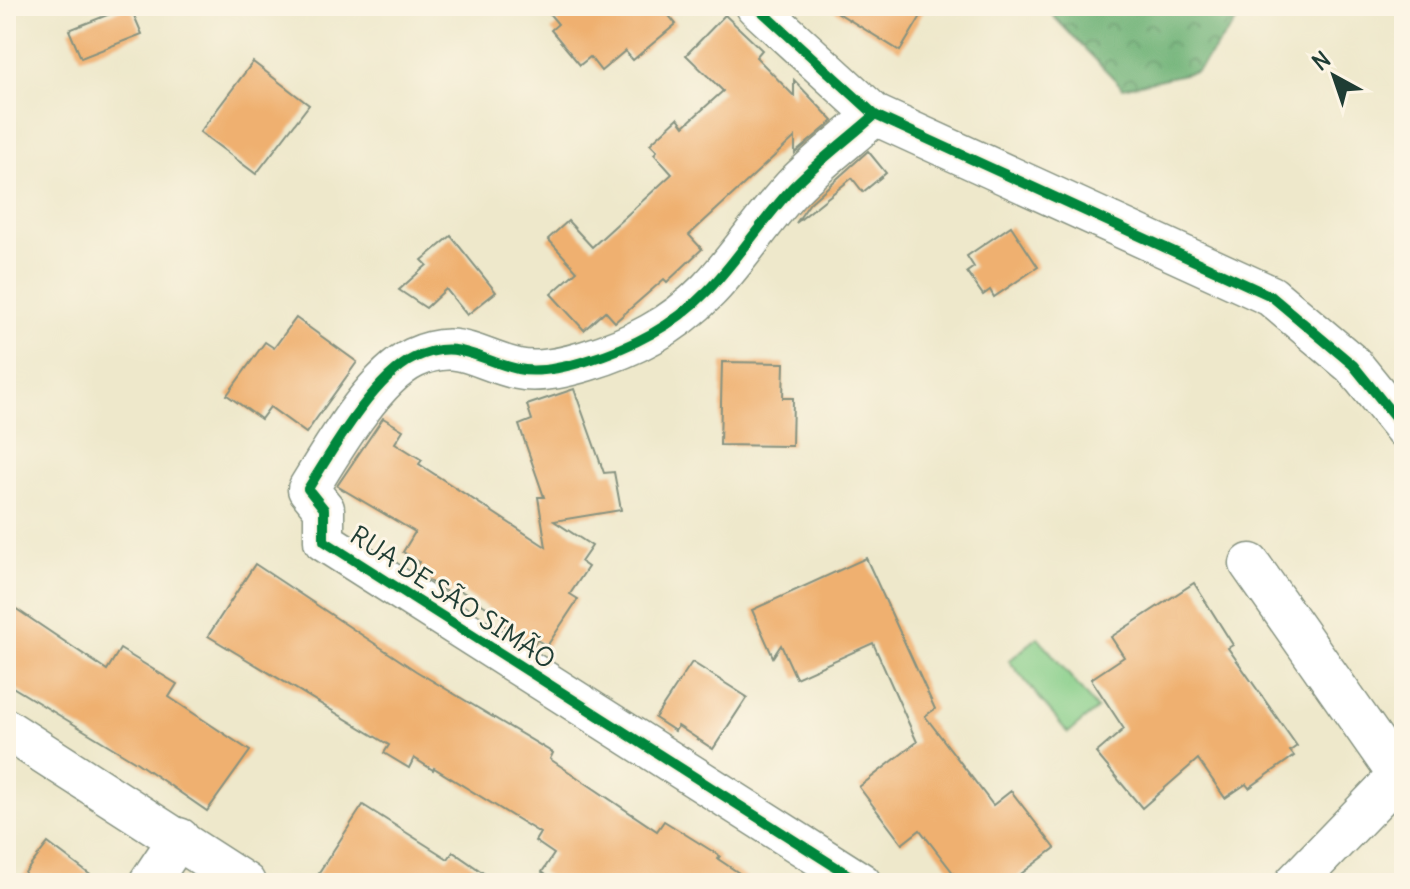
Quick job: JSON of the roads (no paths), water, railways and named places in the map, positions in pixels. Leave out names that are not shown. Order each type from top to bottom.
[{"type":"street","points":[[756,6],[875,115],[1271,296],[1353,365],[1404,428]]},
{"type":"street","name":"RUA DE SÃO SIMÃO","points":[[861,883],[324,541],[324,509],[308,489],[347,427],[389,377],[411,359],[436,350],[463,349],[520,370],[551,369],[596,357],[651,334],[709,293],[794,187],[875,115]]},
{"type":"street","points":[[1250,564],[1401,772],[1295,883]]},
{"type":"street","points":[[6,729],[245,883]]},
{"type":"street","points":[[149,883],[179,838]]}]
